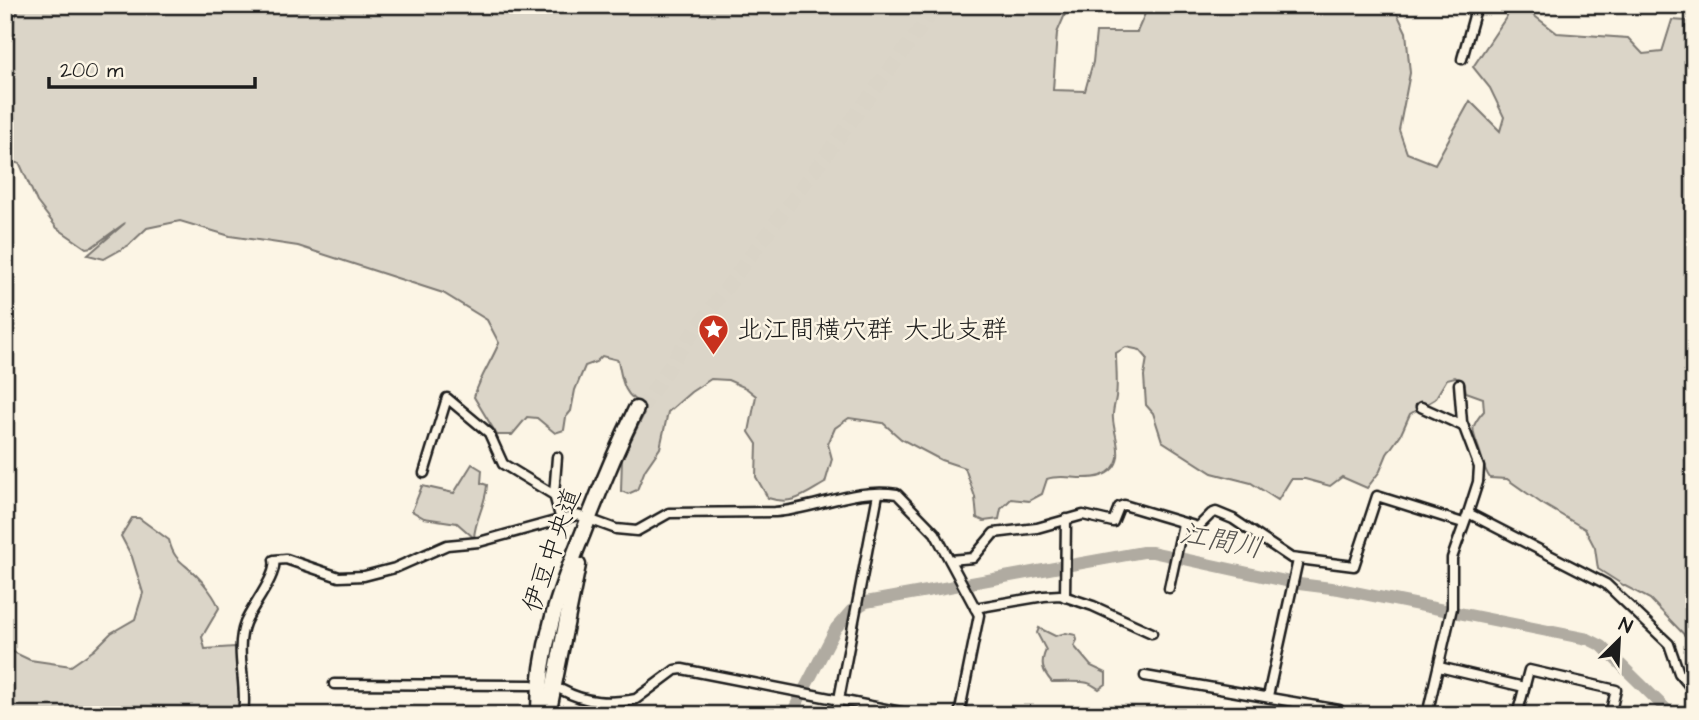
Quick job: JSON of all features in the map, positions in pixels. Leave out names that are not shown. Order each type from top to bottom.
[{"type":"highway","name":"伊豆中央道","points":[[544,710],[540,675],[554,612],[599,489],[638,410]]},
{"type":"street","points":[[1462,59],[1477,5]]},
{"type":"street","points":[[1427,715],[1451,612],[1451,562],[1478,482],[1479,467],[1463,426],[1459,384]]},
{"type":"street","points":[[424,473],[447,398],[489,433],[503,464],[554,495]]},
{"type":"street","points":[[1421,407],[1463,426]]},
{"type":"street","points":[[557,457],[554,495],[561,520]]},
{"type":"street","points":[[594,521],[616,529],[637,531],[669,513],[783,512],[842,497],[892,493],[901,496],[935,533],[975,608],[979,621],[959,715]]},
{"type":"street","points":[[836,715],[878,494]]},
{"type":"street","points":[[950,560],[973,558],[994,533],[1037,528],[1085,516],[1113,522],[1119,507],[1124,505],[1200,527],[1214,512],[1220,513],[1238,522],[1281,553],[1298,560],[1354,566],[1377,496],[1463,523]]},
{"type":"street","points":[[1468,513],[1606,583],[1669,644],[1679,673],[1694,691]]},
{"type":"street","points":[[243,715],[242,631],[254,603],[274,572],[274,560],[286,559],[339,577],[376,574],[447,545],[479,542],[577,515],[583,517]]},
{"type":"street","points":[[1065,597],[1066,519]]},
{"type":"street","points":[[1169,588],[1183,524]]},
{"type":"street","points":[[1268,696],[1298,560]]},
{"type":"street","points":[[975,608],[1044,596],[1065,597],[1093,606],[1152,633]]},
{"type":"street","points":[[1439,667],[1524,687]]},
{"type":"street","points":[[562,690],[586,701],[636,699],[675,670],[682,669],[916,715]]},
{"type":"street","points":[[1517,715],[1529,670],[1616,690],[1610,715]]},
{"type":"street","points":[[1145,676],[1339,710],[1341,715]]},
{"type":"street","points":[[334,684],[531,685]]},
{"type":"shaded area","points":[[21,5],[1069,5],[1057,33],[1053,90],[1085,91],[1093,62],[1096,32],[1137,32],[1147,9],[1142,5],[1393,5],[1406,32],[1410,73],[1399,130],[1407,153],[1435,164],[1470,101],[1500,131],[1504,117],[1490,88],[1473,67],[1511,10],[1528,11],[1557,33],[1628,38],[1643,54],[1662,52],[1672,20],[1686,21],[1687,51],[1694,60],[1694,645],[1650,599],[1598,569],[1595,548],[1585,529],[1507,479],[1490,478],[1473,430],[1484,411],[1483,398],[1466,392],[1464,382],[1455,377],[1447,379],[1435,399],[1410,414],[1380,471],[1367,488],[1342,477],[1330,486],[1305,479],[1291,479],[1278,500],[1251,483],[1212,473],[1162,441],[1153,413],[1146,405],[1144,376],[1147,358],[1140,350],[1126,347],[1116,353],[1117,392],[1113,416],[1118,458],[1115,465],[1110,471],[1094,478],[1047,479],[1042,494],[1029,501],[1011,499],[1001,509],[999,519],[984,521],[977,518],[975,497],[965,468],[941,460],[901,439],[883,423],[849,418],[835,428],[828,444],[832,459],[825,483],[791,500],[768,498],[756,477],[757,444],[749,432],[756,396],[728,380],[711,379],[668,412],[660,448],[645,470],[637,490],[628,494],[621,491],[622,458],[646,410],[644,405],[628,393],[622,381],[618,360],[602,356],[596,362],[585,366],[575,390],[571,411],[566,417],[564,430],[555,433],[537,418],[527,417],[512,435],[497,435],[474,397],[499,343],[487,320],[443,293],[298,246],[230,236],[180,221],[147,228],[129,245],[104,259],[88,255],[125,223],[92,247],[86,248],[57,228],[37,202],[20,164],[5,159],[5,36]]},
{"type":"shaded area","points":[[472,464],[482,470],[481,483],[487,485],[474,538],[457,523],[424,518],[412,511],[422,486],[454,493]]},
{"type":"shaded area","points":[[132,518],[139,518],[169,540],[176,557],[199,578],[215,600],[219,608],[202,637],[205,649],[235,647],[238,652],[240,680],[237,715],[5,715],[5,648],[30,660],[71,666],[94,650],[111,633],[135,619],[143,593],[132,557],[121,536]]},
{"type":"shaded area","points":[[1039,628],[1055,636],[1066,633],[1076,635],[1074,646],[1091,666],[1106,673],[1106,684],[1099,689],[1085,682],[1052,682],[1043,667],[1046,650],[1037,633]]},
{"type":"waterway","name":"江間川","points":[[791,715],[836,628],[851,611],[866,602],[1143,552],[1588,639],[1602,646],[1672,715]]},
{"type":"tunnel","points":[[640,411],[680,350],[938,5]]},
{"type":"place","name":"北江間横穴群 大北支群","points":[[714,357]]}]
